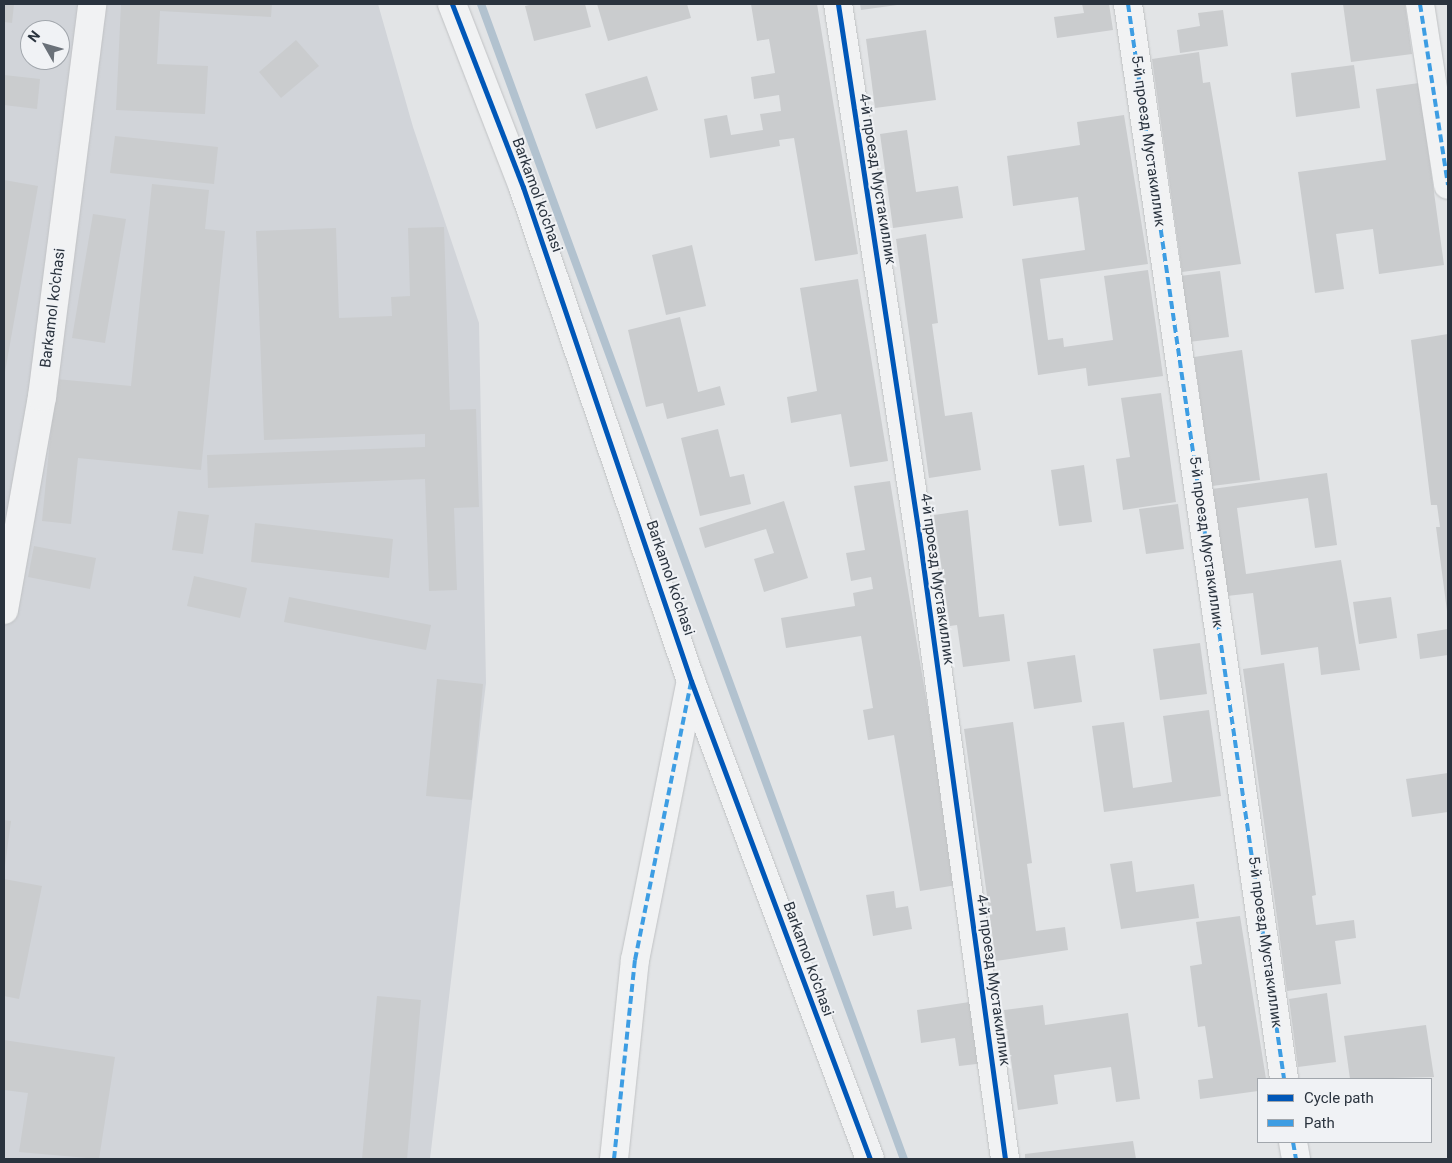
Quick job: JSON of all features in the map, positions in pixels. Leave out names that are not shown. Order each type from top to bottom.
[{"type":"street","name":"Barkamol ko'chasi","points":[[4,610],[42,397],[92,4]]},
{"type":"street","name":"Barkamol ko'chasi","points":[[452,4],[522,187],[691,681],[870,1159]]},
{"type":"street","name":"4-й проезд Мустакиллик","points":[[838,4],[919,536],[1005,1159]]},
{"type":"street","name":"5-й проезд Мустакиллик","points":[[1128,4],[1284,1078]]},
{"type":"street","points":[[1420,4],[1448,185]]},
{"type":"street","points":[[614,1159],[635,960],[691,681]]},
{"type":"street","points":[[1294,1143],[1296,1159]]},
{"type":"shaded area","points":[[4,4],[378,4],[413,127],[479,323],[486,683],[430,1159],[4,1159]]},
{"type":"building","points":[[4,4],[14,4],[12,23],[4,22]]},
{"type":"building","points":[[121,4],[272,4],[271,17],[160,11],[157,64],[208,66],[205,114],[116,110]]},
{"type":"building","points":[[534,4],[585,4],[591,27],[534,41],[525,6]]},
{"type":"building","points":[[597,4],[687,4],[691,18],[608,41]]},
{"type":"building","points":[[751,4],[817,4],[858,254],[815,261],[794,138],[779,140],[780,146],[710,158],[704,119],[727,115],[731,135],[763,130],[760,114],[781,111],[779,95],[754,99],[751,77],[775,73],[769,39],[757,41]]},
{"type":"building","points":[[860,4],[897,4],[897,5],[861,10]]},
{"type":"building","points":[[1082,4],[1109,4],[1113,30],[1057,38],[1054,17],[1084,13]]},
{"type":"building","points":[[1343,4],[1405,4],[1412,54],[1351,62]]},
{"type":"building","points":[[1223,10],[1228,46],[1180,53],[1177,30],[1200,26],[1198,13]]},
{"type":"building","points":[[926,30],[936,100],[875,108],[866,39]]},
{"type":"building","points":[[296,40],[319,66],[281,98],[259,72]]},
{"type":"building","points":[[1199,52],[1203,83],[1210,82],[1241,264],[1182,272],[1152,59]]},
{"type":"building","points":[[1354,65],[1360,108],[1296,117],[1291,73]]},
{"type":"building","points":[[4,75],[40,79],[37,109],[4,105]]},
{"type":"building","points":[[647,76],[658,110],[596,129],[585,94]]},
{"type":"building","points":[[1419,83],[1444,265],[1379,274],[1373,229],[1336,234],[1344,289],[1315,293],[1298,172],[1386,160],[1376,89]]},
{"type":"building","points":[[1124,115],[1148,264],[1040,279],[1048,340],[1063,338],[1064,347],[1113,340],[1104,276],[1148,270],[1163,376],[1088,386],[1086,368],[1038,375],[1022,259],[1085,250],[1078,197],[1013,206],[1007,156],[1080,145],[1077,122]]},
{"type":"building","points":[[907,130],[916,192],[958,186],[963,218],[893,228],[880,134]]},
{"type":"building","points":[[115,136],[218,147],[214,184],[110,173]]},
{"type":"building","points":[[4,180],[38,186],[5,372],[4,372]]},
{"type":"building","points":[[152,184],[209,190],[205,229],[225,231],[201,470],[78,458],[71,524],[42,521],[56,379],[131,386]]},
{"type":"building","points":[[93,214],[126,219],[105,343],[72,338]]},
{"type":"building","points":[[444,227],[450,410],[476,409],[479,507],[454,508],[457,590],[429,591],[425,479],[208,488],[207,455],[425,447],[425,434],[264,440],[256,231],[336,228],[339,318],[392,316],[391,297],[410,296],[408,228]]},
{"type":"building","points":[[926,234],[938,323],[932,324],[945,416],[972,412],[981,470],[929,478],[896,239]]},
{"type":"building","points":[[692,245],[706,306],[666,315],[652,255]]},
{"type":"building","points":[[1220,271],[1229,337],[1189,342],[1180,276]]},
{"type":"building","points":[[858,279],[888,461],[850,467],[841,414],[791,423],[787,397],[817,391],[800,288]]},
{"type":"building","points":[[680,317],[698,392],[720,386],[725,405],[667,419],[663,403],[646,407],[628,330]]},
{"type":"building","points":[[1448,334],[1447,611],[1436,527],[1440,527],[1437,505],[1431,505],[1411,340]]},
{"type":"building","points":[[1242,350],[1260,480],[1212,486],[1194,357]]},
{"type":"building","points":[[1161,393],[1176,502],[1123,510],[1116,459],[1130,457],[1121,398]]},
{"type":"building","points":[[718,429],[730,477],[744,474],[751,504],[700,516],[681,438]]},
{"type":"building","points":[[1084,465],[1092,522],[1059,526],[1051,470]]},
{"type":"building","points":[[1327,473],[1337,545],[1315,548],[1308,498],[1237,508],[1246,574],[1341,560],[1360,670],[1321,675],[1318,647],[1261,655],[1253,593],[1227,596],[1212,489]]},
{"type":"building","points":[[890,481],[957,885],[920,891],[894,735],[868,740],[863,710],[873,708],[861,636],[786,648],[781,618],[855,606],[853,593],[873,589],[871,577],[851,581],[846,553],[865,550],[854,486]]},
{"type":"building","points":[[784,501],[808,578],[764,592],[754,559],[774,553],[766,529],[705,548],[699,528]]},
{"type":"building","points":[[1178,504],[1184,549],[1146,554],[1139,509]]},
{"type":"building","points":[[968,510],[979,617],[1004,614],[1010,661],[963,667],[957,625],[950,626],[934,515]]},
{"type":"building","points":[[178,511],[209,515],[203,554],[172,550]]},
{"type":"building","points":[[255,523],[393,539],[389,578],[251,562]]},
{"type":"building","points":[[34,546],[96,558],[90,589],[28,577]]},
{"type":"building","points":[[194,576],[247,588],[240,618],[187,606]]},
{"type":"building","points":[[289,597],[431,625],[426,650],[284,622]]},
{"type":"building","points":[[1391,597],[1397,638],[1359,644],[1353,602]]},
{"type":"building","points":[[1448,629],[1448,655],[1420,659],[1417,634]]},
{"type":"building","points":[[1200,643],[1207,694],[1160,700],[1153,649]]},
{"type":"building","points":[[1075,655],[1082,702],[1034,709],[1027,662]]},
{"type":"building","points":[[1284,663],[1316,895],[1312,896],[1316,925],[1354,920],[1356,938],[1335,941],[1341,984],[1287,991],[1243,669]]},
{"type":"building","points":[[437,679],[483,684],[472,800],[426,796]]},
{"type":"building","points":[[1209,710],[1221,796],[1104,812],[1092,726],[1124,722],[1133,788],[1172,782],[1163,716]]},
{"type":"building","points":[[1013,722],[1032,863],[1027,864],[1036,931],[1065,927],[1068,950],[996,961],[964,729]]},
{"type":"building","points":[[1448,773],[1448,812],[1412,817],[1406,779]]},
{"type":"building","points":[[4,820],[11,821],[5,866],[4,866]]},
{"type":"building","points":[[1132,861],[1136,892],[1194,884],[1199,918],[1121,929],[1110,864]]},
{"type":"building","points":[[4,879],[42,886],[19,999],[4,996]]},
{"type":"building","points":[[894,891],[896,908],[908,906],[912,929],[873,936],[866,895]]},
{"type":"building","points":[[1240,916],[1266,1078],[1257,1078],[1257,1091],[1200,1099],[1198,1080],[1213,1078],[1205,1026],[1198,1027],[1190,966],[1202,964],[1196,922]]},
{"type":"building","points":[[1327,993],[1336,1062],[1298,1067],[1289,999]]},
{"type":"building","points":[[377,996],[421,1000],[407,1159],[362,1159]]},
{"type":"building","points":[[976,1001],[985,1063],[959,1066],[955,1038],[921,1043],[917,1010]]},
{"type":"building","points":[[1043,1005],[1045,1025],[1128,1013],[1140,1099],[1116,1102],[1111,1067],[1054,1075],[1058,1104],[1018,1110],[1004,1010]]},
{"type":"building","points":[[1426,1025],[1434,1077],[1350,1078],[1344,1036]]},
{"type":"building","points":[[4,1040],[115,1057],[99,1159],[19,1152],[28,1093],[4,1090]]},
{"type":"building","points":[[1133,1141],[1136,1159],[1025,1159],[1025,1154]]},
{"type":"waterway","points":[[481,4],[904,1159]]},
{"type":"marked path","points":[[1128,4],[1284,1078]]},
{"type":"marked path","points":[[1420,4],[1448,185]]},
{"type":"marked path","points":[[614,1159],[635,960],[691,683]]},
{"type":"marked path","points":[[1293,1143],[1296,1159]]},
{"type":"cycle path","points":[[452,4],[523,187],[691,681],[870,1159]]},
{"type":"cycle path","points":[[838,4],[919,535],[1005,1159]]}]
